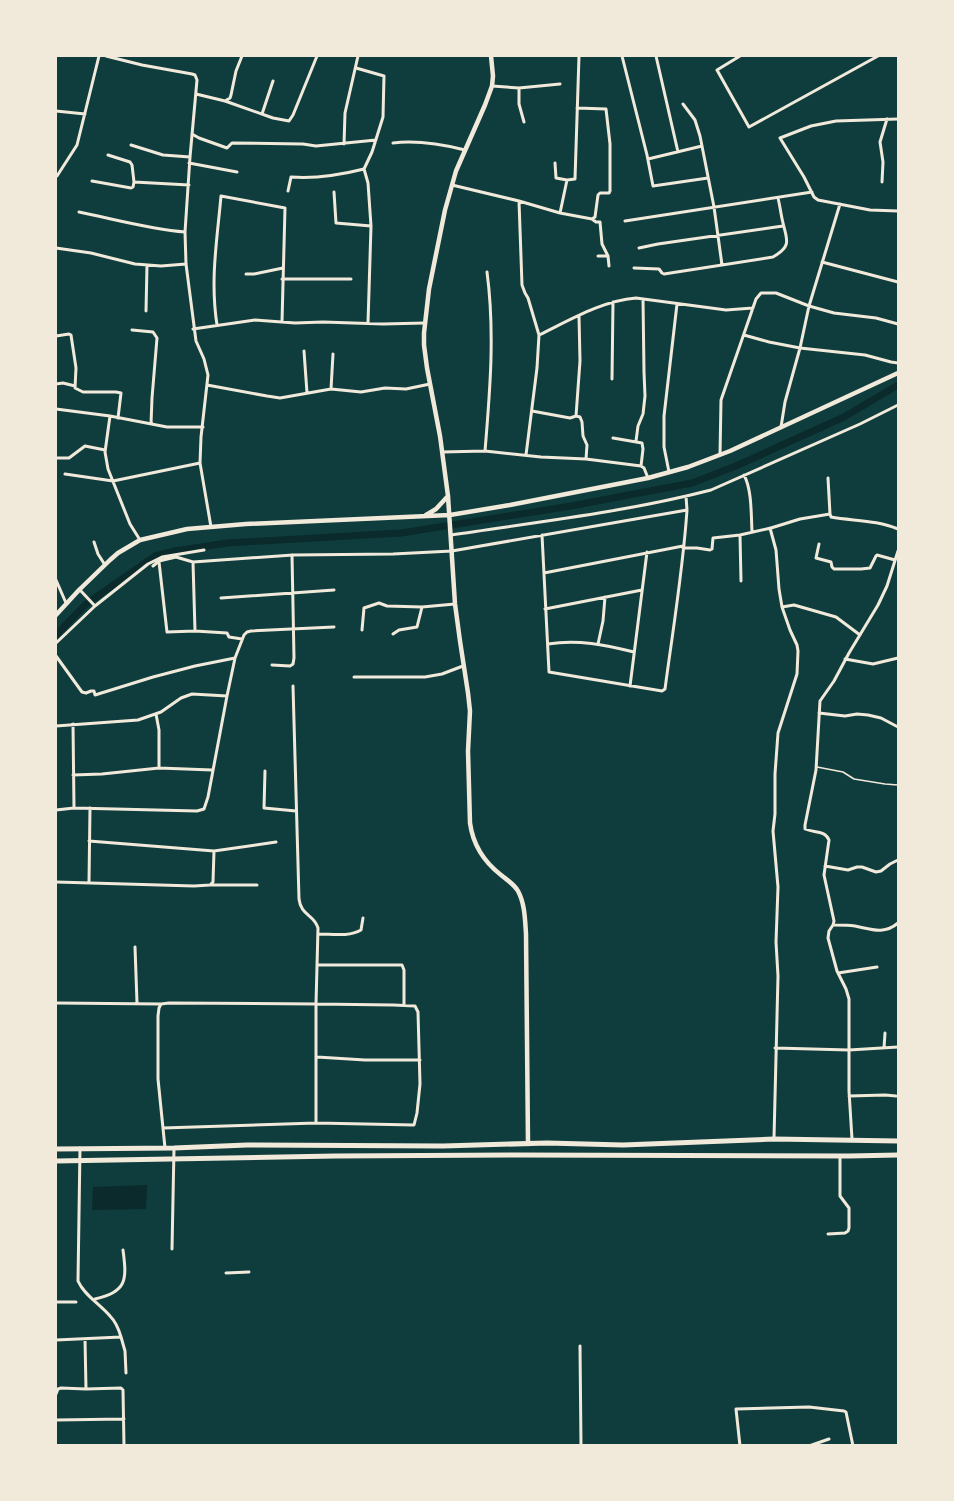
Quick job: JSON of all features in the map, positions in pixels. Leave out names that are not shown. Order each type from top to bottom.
[{"type":"highway","points":[[56,1149],[247,1145],[443,1146],[548,1143],[623,1145],[774,1139],[898,1141]]},
{"type":"highway","points":[[311,1145],[311,1157]]},
{"type":"highway","points":[[56,1161],[548,1155],[898,1155]]},
{"type":"main road","points":[[491,56],[492,86],[456,171],[445,210],[429,290],[424,345],[448,496],[455,604],[470,711],[468,751],[470,823],[478,851],[490,866],[517,889],[523,905],[526,934],[528,1144]]},
{"type":"main road","points":[[56,615],[118,553],[140,540],[187,529],[211,527],[298,521],[450,516],[648,478],[720,455],[898,373]]},
{"type":"main road","points":[[424,516],[436,509],[448,496]]},
{"type":"street","points":[[57,176],[77,145],[99,56]]},
{"type":"street","points":[[106,56],[197,77],[185,232],[186,264],[194,329],[208,375],[200,463],[211,527]]},
{"type":"street","points":[[225,101],[231,95],[242,56]]},
{"type":"street","points":[[196,94],[225,101],[273,118],[290,121],[317,56]]},
{"type":"street","points":[[344,144],[345,113],[358,56]]},
{"type":"street","points":[[555,163],[555,178],[574,180],[576,177],[579,56]]},
{"type":"street","points":[[622,56],[653,186],[708,178]]},
{"type":"street","points":[[656,56],[678,152]]},
{"type":"street","points":[[740,56],[717,70],[749,127],[878,56]]},
{"type":"street","points":[[356,68],[384,76],[383,117],[371,157],[364,169],[368,183],[371,226],[368,323]]},
{"type":"street","points":[[262,114],[273,81]]},
{"type":"street","points":[[492,86],[519,88],[560,84]]},
{"type":"street","points":[[519,88],[519,104],[524,122]]},
{"type":"street","points":[[683,104],[695,120],[702,146],[722,265]]},
{"type":"street","points":[[578,108],[606,109],[610,144],[610,192],[598,195],[595,217],[592,219]]},
{"type":"street","points":[[56,111],[84,114]]},
{"type":"street","points":[[898,118],[836,121],[812,126],[780,138],[818,200],[870,210],[898,211]]},
{"type":"street","points":[[882,182],[884,162],[880,142],[887,119]]},
{"type":"street","points":[[191,133],[226,148],[231,143],[314,146],[376,140]]},
{"type":"street","points":[[393,143],[409,141],[465,150]]},
{"type":"street","points":[[131,145],[163,154],[190,158]]},
{"type":"street","points":[[648,159],[702,146]]},
{"type":"street","points":[[92,181],[133,187],[130,162],[108,155]]},
{"type":"street","points":[[189,163],[237,172]]},
{"type":"street","points":[[288,191],[291,177],[324,177],[364,169]]},
{"type":"street","points":[[560,213],[567,180]]},
{"type":"street","points":[[134,182],[189,185]]},
{"type":"street","points":[[452,185],[600,222],[602,243],[608,256],[609,266]]},
{"type":"street","points":[[334,192],[336,223],[371,226]]},
{"type":"street","points":[[625,221],[812,192]]},
{"type":"street","points":[[217,325],[213,274],[221,196],[285,208],[282,322]]},
{"type":"street","points":[[634,268],[659,269],[664,274],[773,257],[784,247],[787,238],[778,198]]},
{"type":"street","points":[[519,201],[522,285],[539,335],[526,455]]},
{"type":"street","points":[[781,427],[781,419],[809,306],[840,204]]},
{"type":"street","points":[[79,212],[153,228],[185,232]]},
{"type":"street","points":[[639,248],[783,226]]},
{"type":"street","points":[[56,248],[91,253],[135,264],[161,266],[186,264]]},
{"type":"street","points":[[598,256],[608,256]]},
{"type":"street","points":[[822,262],[898,282]]},
{"type":"street","points":[[146,311],[147,265]]},
{"type":"street","points":[[246,274],[283,268]]},
{"type":"street","points":[[485,451],[492,344],[487,272]]},
{"type":"street","points":[[282,279],[351,279]]},
{"type":"street","points":[[720,455],[721,400],[757,296],[763,292],[784,296],[834,313],[876,318],[898,324]]},
{"type":"street","points":[[539,335],[579,315],[613,302],[636,298],[726,310],[753,308]]},
{"type":"street","points":[[636,441],[645,396],[643,300]]},
{"type":"street","points":[[612,379],[613,302]]},
{"type":"street","points":[[669,473],[664,447],[664,422],[677,304]]},
{"type":"street","points":[[576,416],[580,361],[579,315]]},
{"type":"street","points":[[194,329],[255,320],[295,323],[425,323]]},
{"type":"street","points":[[132,330],[153,332],[157,336],[151,424]]},
{"type":"street","points":[[743,334],[800,348],[865,355],[898,363]]},
{"type":"street","points":[[56,336],[71,335],[76,368],[75,388],[83,392],[120,392],[118,418]]},
{"type":"street","points":[[304,351],[307,393]]},
{"type":"street","points":[[331,389],[333,354]]},
{"type":"street","points":[[56,384],[75,386]]},
{"type":"street","points":[[207,385],[280,398],[331,389],[357,393],[382,388],[406,389],[430,384]]},
{"type":"street","points":[[451,534],[580,516],[711,490],[898,405]]},
{"type":"street","points":[[56,409],[167,427],[203,427]]},
{"type":"street","points":[[532,411],[572,418],[580,417],[582,435],[586,445],[586,459]]},
{"type":"street","points":[[110,416],[105,450],[108,469],[117,496],[140,540]]},
{"type":"street","points":[[613,438],[641,442],[643,446],[642,466],[648,478]]},
{"type":"street","points":[[56,458],[69,458],[85,446],[105,450]]},
{"type":"street","points":[[442,452],[485,451],[642,466]]},
{"type":"street","points":[[65,474],[113,481],[200,463]]},
{"type":"street","points":[[744,476],[749,490],[752,531]]},
{"type":"street","points":[[828,478],[831,517],[876,523],[898,529]]},
{"type":"street","points":[[542,535],[549,672],[662,691],[665,689],[676,612],[687,510],[686,496]]},
{"type":"street","points":[[153,566],[159,560],[176,557],[195,562],[292,555],[452,551],[687,510]]},
{"type":"street","points":[[544,573],[683,547],[710,550],[713,538],[740,535],[800,519],[830,514]]},
{"type":"street","points":[[770,528],[776,550],[782,607],[797,645],[798,663],[790,698],[787,701],[778,733],[775,764],[773,831],[778,886],[776,942],[778,975],[774,1139]]},
{"type":"street","points":[[740,535],[741,581]]},
{"type":"street","points":[[94,542],[105,565]]},
{"type":"street","points":[[819,544],[816,558],[831,562],[834,568],[870,568],[878,555],[895,560]]},
{"type":"street","points":[[56,643],[95,606],[142,567],[159,560],[204,550]]},
{"type":"street","points":[[195,631],[197,551]]},
{"type":"street","points":[[852,1141],[849,1096],[849,999],[838,973],[828,938],[834,918],[824,866],[829,840],[824,834],[806,830],[806,812],[816,767],[820,701],[834,681],[883,595],[898,551]]},
{"type":"street","points":[[630,686],[647,552]]},
{"type":"street","points":[[272,665],[290,666],[293,664],[295,628],[292,555]]},
{"type":"street","points":[[159,560],[167,632],[227,633],[229,637],[242,639]]},
{"type":"street","points":[[56,580],[66,605]]},
{"type":"street","points":[[221,598],[334,590]]},
{"type":"street","points":[[545,609],[642,590]]},
{"type":"street","points":[[81,591],[95,606]]},
{"type":"street","points":[[598,644],[603,621],[604,597]]},
{"type":"street","points":[[362,630],[364,608],[367,606],[379,603],[387,606],[422,607],[455,604]]},
{"type":"street","points":[[782,607],[794,605],[836,617],[860,635]]},
{"type":"street","points":[[393,634],[399,630],[417,627],[422,607]]},
{"type":"street","points":[[56,810],[90,808],[200,811],[205,808],[227,696],[236,658],[246,633],[334,627]]},
{"type":"street","points":[[548,644],[567,641],[598,644],[634,652]]},
{"type":"street","points":[[56,656],[82,692],[91,691],[95,695],[153,677],[236,658]]},
{"type":"street","points":[[845,659],[873,664],[898,658]]},
{"type":"street","points":[[354,677],[425,677],[442,674],[463,666]]},
{"type":"street","points":[[293,686],[300,904],[304,912],[316,922],[319,933],[316,1004],[316,1123]]},
{"type":"street","points":[[56,726],[138,720],[165,710],[181,698],[192,694],[227,696]]},
{"type":"street","points":[[819,713],[844,716],[867,715],[881,718],[898,727]]},
{"type":"street","points":[[156,714],[160,738],[159,768]]},
{"type":"street","points":[[73,724],[74,808]]},
{"type":"street","points":[[73,775],[159,768],[212,771]]},
{"type":"street","points":[[265,771],[264,808],[296,812]]},
{"type":"street","points":[[89,882],[90,808]]},
{"type":"street","points":[[89,840],[214,851],[276,842]]},
{"type":"street","points":[[211,883],[214,851]]},
{"type":"street","points":[[824,866],[848,870],[862,867],[876,872],[898,860]]},
{"type":"street","points":[[56,882],[257,885]]},
{"type":"street","points":[[319,933],[351,934],[357,932],[361,930],[363,918]]},
{"type":"street","points":[[833,925],[879,931],[888,930],[898,923]]},
{"type":"street","points":[[135,947],[137,1004]]},
{"type":"street","points":[[318,965],[402,965],[404,1005]]},
{"type":"street","points":[[838,973],[877,967]]},
{"type":"street","points":[[56,1003],[416,1006],[420,1084],[414,1125],[316,1123],[163,1128]]},
{"type":"street","points":[[162,1004],[159,1008],[158,1079],[165,1148]]},
{"type":"street","points":[[884,1048],[885,1033]]},
{"type":"street","points":[[775,1048],[849,1050],[898,1047]]},
{"type":"street","points":[[317,1057],[420,1060]]},
{"type":"street","points":[[849,1096],[896,1096]]},
{"type":"street","points":[[432,1146],[432,1156]]},
{"type":"street","points":[[443,1146],[443,1156]]},
{"type":"street","points":[[80,1148],[78,1281],[81,1287],[111,1317],[125,1351],[126,1373]]},
{"type":"street","points":[[172,1249],[174,1148]]},
{"type":"street","points":[[828,1234],[845,1233],[849,1228],[849,1208],[840,1196],[840,1156]]},
{"type":"street","points":[[94,1300],[113,1293],[125,1280],[123,1250]]},
{"type":"street","points":[[226,1273],[249,1272]]},
{"type":"street","points":[[56,1302],[76,1302]]},
{"type":"street","points":[[56,1340],[121,1337]]},
{"type":"street","points":[[86,1339],[86,1389]]},
{"type":"street","points":[[580,1346],[581,1446]]},
{"type":"street","points":[[56,1394],[61,1388],[121,1388],[123,1390],[124,1446]]},
{"type":"street","points":[[740,1446],[736,1409],[809,1407],[846,1412],[853,1446]]},
{"type":"street","points":[[56,1420],[124,1419]]},
{"type":"street","points":[[809,1446],[829,1438]]},
{"type":"lane","points":[[816,767],[843,772],[854,778],[898,784]]},
{"type":"water","points":[[147,1185],[146,1209],[92,1210],[93,1187]]},
{"type":"waterway","points":[[56,635],[86,604],[155,556],[227,543],[401,533],[571,506],[692,483],[736,466],[844,417],[898,385]]}]
